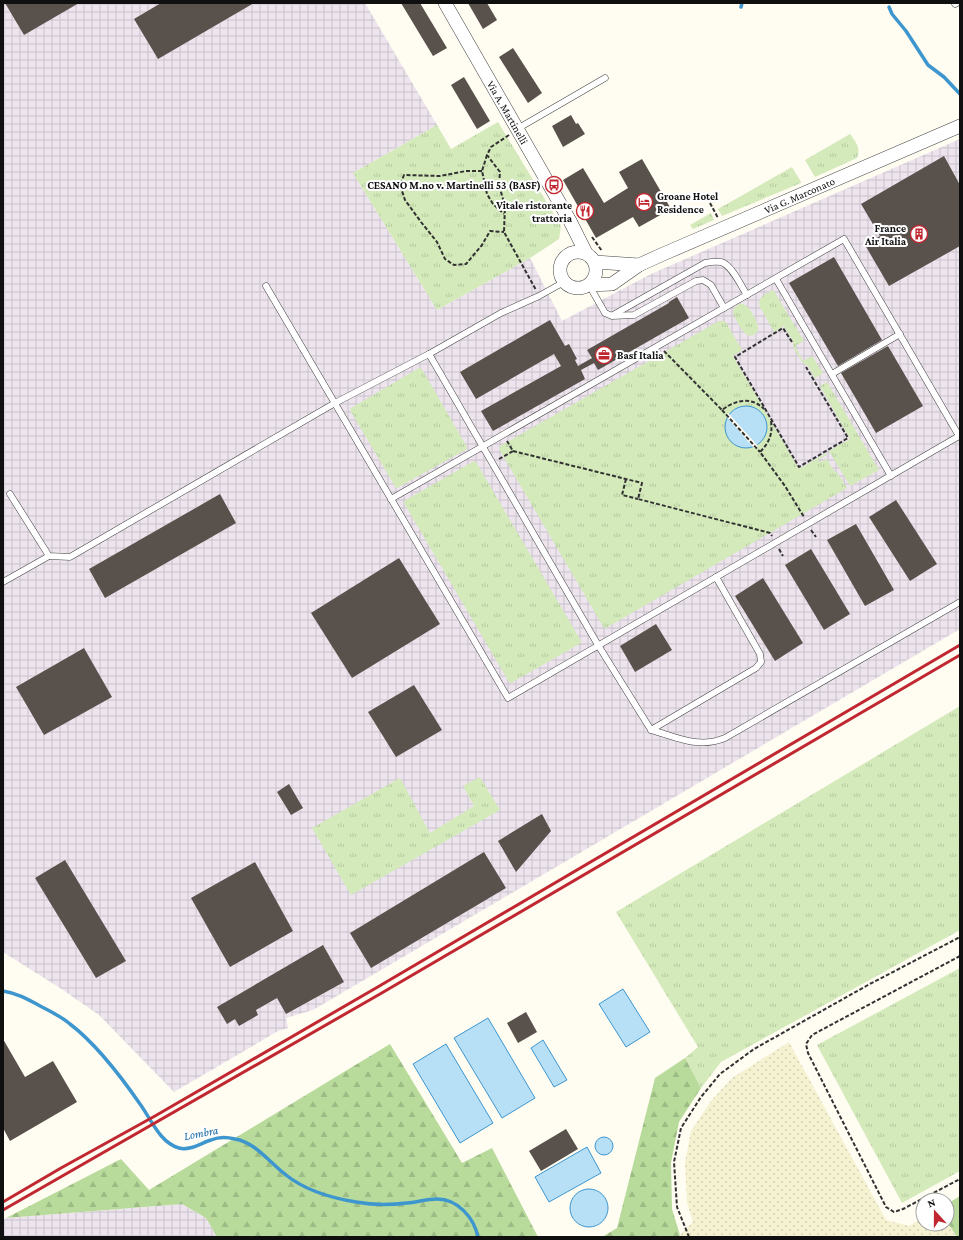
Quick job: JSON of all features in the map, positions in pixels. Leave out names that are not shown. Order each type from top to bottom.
[{"type":"street","name":"Via A. Martinelli","points":[[445,3],[570,221],[595,256]]},
{"type":"street","name":"Via G. Marconato","points":[[589,285],[612,284],[639,265],[960,126]]},
{"type":"street","name":"Via A. Martinelli","points":[[570,221],[570,253]]},
{"type":"street","points":[[580,251],[595,256],[597,268],[596,274],[589,285],[583,288],[575,288],[564,282],[561,277],[560,269],[564,257],[570,253],[580,251]]},
{"type":"street","name":"Via G. Marconato","points":[[595,256],[639,265]]},
{"type":"lane","points":[[517,129],[605,78]]},
{"type":"lane","points":[[266,286],[335,403],[391,499],[508,698],[960,436],[844,239],[391,499]]},
{"type":"lane","points":[[612,316],[704,263],[723,263],[732,270],[747,295]]},
{"type":"lane","points":[[776,279],[891,476]]},
{"type":"lane","points":[[589,285],[605,313],[612,316],[634,316],[696,282],[703,280],[711,285],[724,308]]},
{"type":"lane","points":[[3,582],[49,556],[70,557],[335,403],[429,354],[501,312],[539,296],[564,282]]},
{"type":"lane","points":[[832,374],[900,334]]},
{"type":"lane","points":[[429,354],[598,645],[651,730],[683,740],[699,743],[725,738],[960,602]]},
{"type":"lane","points":[[10,494],[49,556]]},
{"type":"lane","points":[[651,730],[756,668],[761,662],[760,654],[716,578]]},
{"type":"path","points":[[504,214],[493,204],[487,194],[482,171],[491,147],[517,129]]},
{"type":"path","points":[[488,155],[500,172],[499,185],[504,206],[504,232],[539,296]]},
{"type":"path","points":[[482,171],[466,171],[440,176],[404,175],[400,185],[405,200],[437,242],[446,258],[454,265],[466,264],[482,245],[490,231],[504,232]]},
{"type":"path","points":[[591,235],[595,256]]},
{"type":"path","points":[[792,342],[784,328],[735,357],[799,467],[848,438],[806,367]]},
{"type":"path","points":[[659,345],[757,448],[782,482],[816,537]]},
{"type":"path","points":[[722,410],[735,402],[749,401],[761,406],[768,413],[772,422],[771,436],[767,444],[760,452]]},
{"type":"path","points":[[503,434],[513,451]]},
{"type":"path","points":[[494,462],[513,451],[642,483],[638,499]]},
{"type":"path","points":[[626,479],[622,495],[770,533],[783,556]]},
{"type":"path","points":[[690,1237],[678,1207],[674,1162],[681,1128],[701,1097],[720,1074],[754,1049],[868,985],[960,937]]},
{"type":"path","points":[[960,956],[812,1034],[806,1044],[808,1053],[886,1207],[894,1212],[903,1209],[960,1179]]},
{"type":"shaded area","points":[[3,3],[365,3],[437,125],[353,173],[437,310],[530,258],[562,321],[651,274],[960,139],[960,629],[313,1010],[286,1018],[288,1028],[278,1031],[174,1092],[99,1015],[3,952]]},
{"type":"shaded area","points":[[789,1042],[886,1220],[909,1226],[915,1223],[915,1232],[953,1232],[956,1237],[678,1237],[693,1222],[687,1202],[685,1163],[691,1131],[711,1101],[732,1078]]},
{"type":"shaded area","points":[[182,1204],[206,1218],[217,1237],[3,1237],[3,1220],[6,1218]]},
{"type":"green space","points":[[498,122],[561,226],[559,239],[530,258],[437,310],[353,173],[437,125],[451,149]]},
{"type":"green space","points":[[850,134],[856,142],[858,148],[857,158],[815,177],[805,160]]},
{"type":"green space","points":[[792,167],[801,183],[722,216],[718,209]]},
{"type":"green space","points":[[711,213],[714,220],[693,229],[690,225]]},
{"type":"green space","points":[[773,290],[804,341],[795,346],[803,361],[812,356],[823,373],[815,378],[808,366],[802,362],[793,347],[793,341],[784,326],[774,332],[760,307],[759,301],[761,298]]},
{"type":"green space","points":[[739,304],[744,304],[750,309],[758,325],[758,331],[754,335],[747,335],[734,316],[734,309]]},
{"type":"green space","points":[[719,321],[724,321],[727,324],[742,350],[733,356],[799,469],[826,453],[827,455],[818,460],[820,462],[827,459],[847,488],[604,628],[499,449],[500,446]]},
{"type":"green space","points":[[419,368],[422,369],[467,449],[396,488],[350,410]]},
{"type":"green space","points":[[827,382],[879,470],[850,486],[829,451],[850,439],[820,386]]},
{"type":"green space","points":[[474,461],[476,462],[581,641],[581,643],[511,683],[509,682],[404,503],[404,501]]},
{"type":"green space","points":[[960,706],[960,930],[721,1062],[701,1088],[685,1058],[698,1047],[616,912]]},
{"type":"green space","points":[[480,777],[500,810],[351,895],[312,828],[400,778],[430,833],[474,806],[463,786]]},
{"type":"green space","points":[[960,968],[960,1171],[922,1192],[915,1192],[915,1196],[902,1203],[817,1045]]},
{"type":"green space","points":[[390,1044],[462,1163],[492,1148],[538,1237],[217,1237],[206,1218],[182,1204],[6,1218],[121,1159],[149,1190]]},
{"type":"green space","points":[[685,1058],[701,1088],[679,1122],[671,1163],[672,1209],[680,1235],[678,1237],[602,1237],[617,1228],[655,1078]]},
{"type":"green space","points":[[960,1196],[960,1237],[957,1237],[954,1232],[955,1232],[955,1199]]},
{"type":"water","points":[[746,406],[761,412],[767,427],[761,442],[746,448],[731,442],[725,427],[731,412]]},
{"type":"water","points":[[623,989],[650,1032],[626,1047],[599,1004]]},
{"type":"water","points":[[488,1018],[535,1098],[502,1118],[454,1038]]},
{"type":"water","points":[[543,1040],[567,1080],[554,1087],[531,1048]]},
{"type":"water","points":[[446,1044],[493,1123],[460,1143],[413,1064]]},
{"type":"water","points":[[604,1137],[608,1138],[612,1142],[612,1150],[608,1154],[604,1155],[600,1154],[596,1150],[595,1146],[596,1142],[600,1138]]},
{"type":"water","points":[[587,1147],[601,1173],[549,1202],[535,1177]]},
{"type":"water","points":[[585,1189],[593,1189],[603,1194],[607,1201],[607,1215],[603,1222],[593,1227],[585,1227],[575,1222],[573,1219],[570,1212],[570,1204],[575,1194],[578,1192]]},
{"type":"pier","points":[[728,413],[758,446],[753,447],[726,416]]},
{"type":"building","points":[[5,3],[79,3],[24,35]]},
{"type":"building","points":[[161,3],[254,3],[158,59],[134,19]]},
{"type":"building","points":[[401,3],[420,3],[447,48],[433,56]]},
{"type":"building","points":[[468,3],[487,3],[497,20],[483,29]]},
{"type":"building","points":[[513,48],[542,93],[528,103],[499,57]]},
{"type":"building","points":[[464,77],[490,121],[477,129],[451,85]]},
{"type":"building","points":[[571,115],[576,124],[578,123],[585,134],[563,147],[552,126]]},
{"type":"building","name":"France Air Italia","points":[[944,156],[960,185],[960,246],[889,286],[865,245],[880,236],[861,204]]},
{"type":"building","points":[[642,159],[671,209],[639,227],[633,217],[596,238],[563,180],[583,168],[604,203],[628,188],[619,172]]},
{"type":"building","points":[[834,257],[882,340],[838,366],[789,283]]},
{"type":"building","points":[[677,297],[689,318],[598,370],[594,363],[581,370],[585,379],[493,431],[481,411],[561,366],[554,354],[476,399],[460,372],[550,320],[565,346],[569,344],[577,359],[575,360],[578,366],[592,358],[587,350]]},
{"type":"building","points":[[888,346],[923,406],[876,433],[841,373]]},
{"type":"building","points":[[220,494],[236,523],[105,598],[89,569]]},
{"type":"building","points":[[896,500],[937,564],[910,581],[869,517]]},
{"type":"building","points":[[856,524],[894,590],[865,606],[827,540]]},
{"type":"building","points":[[811,549],[850,614],[824,630],[785,565]]},
{"type":"building","points":[[399,558],[440,624],[352,678],[311,613]]},
{"type":"building","points":[[763,578],[803,643],[775,661],[735,596]]},
{"type":"building","points":[[656,624],[672,650],[635,672],[620,646]]},
{"type":"building","points":[[84,648],[112,697],[44,735],[16,687]]},
{"type":"building","points":[[414,685],[442,730],[396,757],[368,712]]},
{"type":"building","points":[[289,784],[303,808],[291,815],[277,792]]},
{"type":"building","points":[[542,814],[551,831],[516,872],[498,841]]},
{"type":"building","points":[[484,852],[506,888],[371,968],[350,933]]},
{"type":"building","points":[[65,860],[126,961],[96,978],[35,878]]},
{"type":"building","points":[[255,862],[293,931],[230,967],[191,898]]},
{"type":"building","points":[[323,945],[344,982],[286,1014],[277,998],[256,1010],[258,1015],[239,1026],[235,1019],[227,1024],[217,1007]]},
{"type":"building","points":[[526,1012],[537,1032],[518,1043],[507,1023]]},
{"type":"building","points":[[3,1039],[25,1077],[53,1061],[77,1102],[10,1141],[3,1128]]},
{"type":"building","points":[[566,1129],[578,1149],[541,1171],[529,1151]]},
{"type":"waterway","points":[[741,7],[742,3]]},
{"type":"waterway","points":[[889,7],[892,14],[906,31],[928,65],[944,77],[960,94]]},
{"type":"waterway","name":"Lombra","points":[[3,991],[23,997],[64,1019],[89,1041],[117,1072],[144,1110],[156,1130],[172,1145],[183,1149],[214,1139],[232,1138],[242,1141],[256,1149],[294,1181],[310,1190],[347,1200],[368,1204],[407,1203],[433,1199],[452,1202],[469,1217],[478,1237]]},
{"type":"railway","points":[[3,1202],[376,988],[960,645]]},
{"type":"railway","points":[[3,1210],[380,994],[960,655]]},
{"type":"place","name":"CESANO M.no v. Martinelli 53 (BASF)","points":[[554,185]]},
{"type":"place","name":"Groane Hotel Residence","points":[[644,202]]},
{"type":"place","name":"Vitale ristorante trattoria","points":[[585,211]]},
{"type":"place","name":"France Air Italia","points":[[919,234]]},
{"type":"place","name":"Basf Italia","points":[[604,355]]}]
